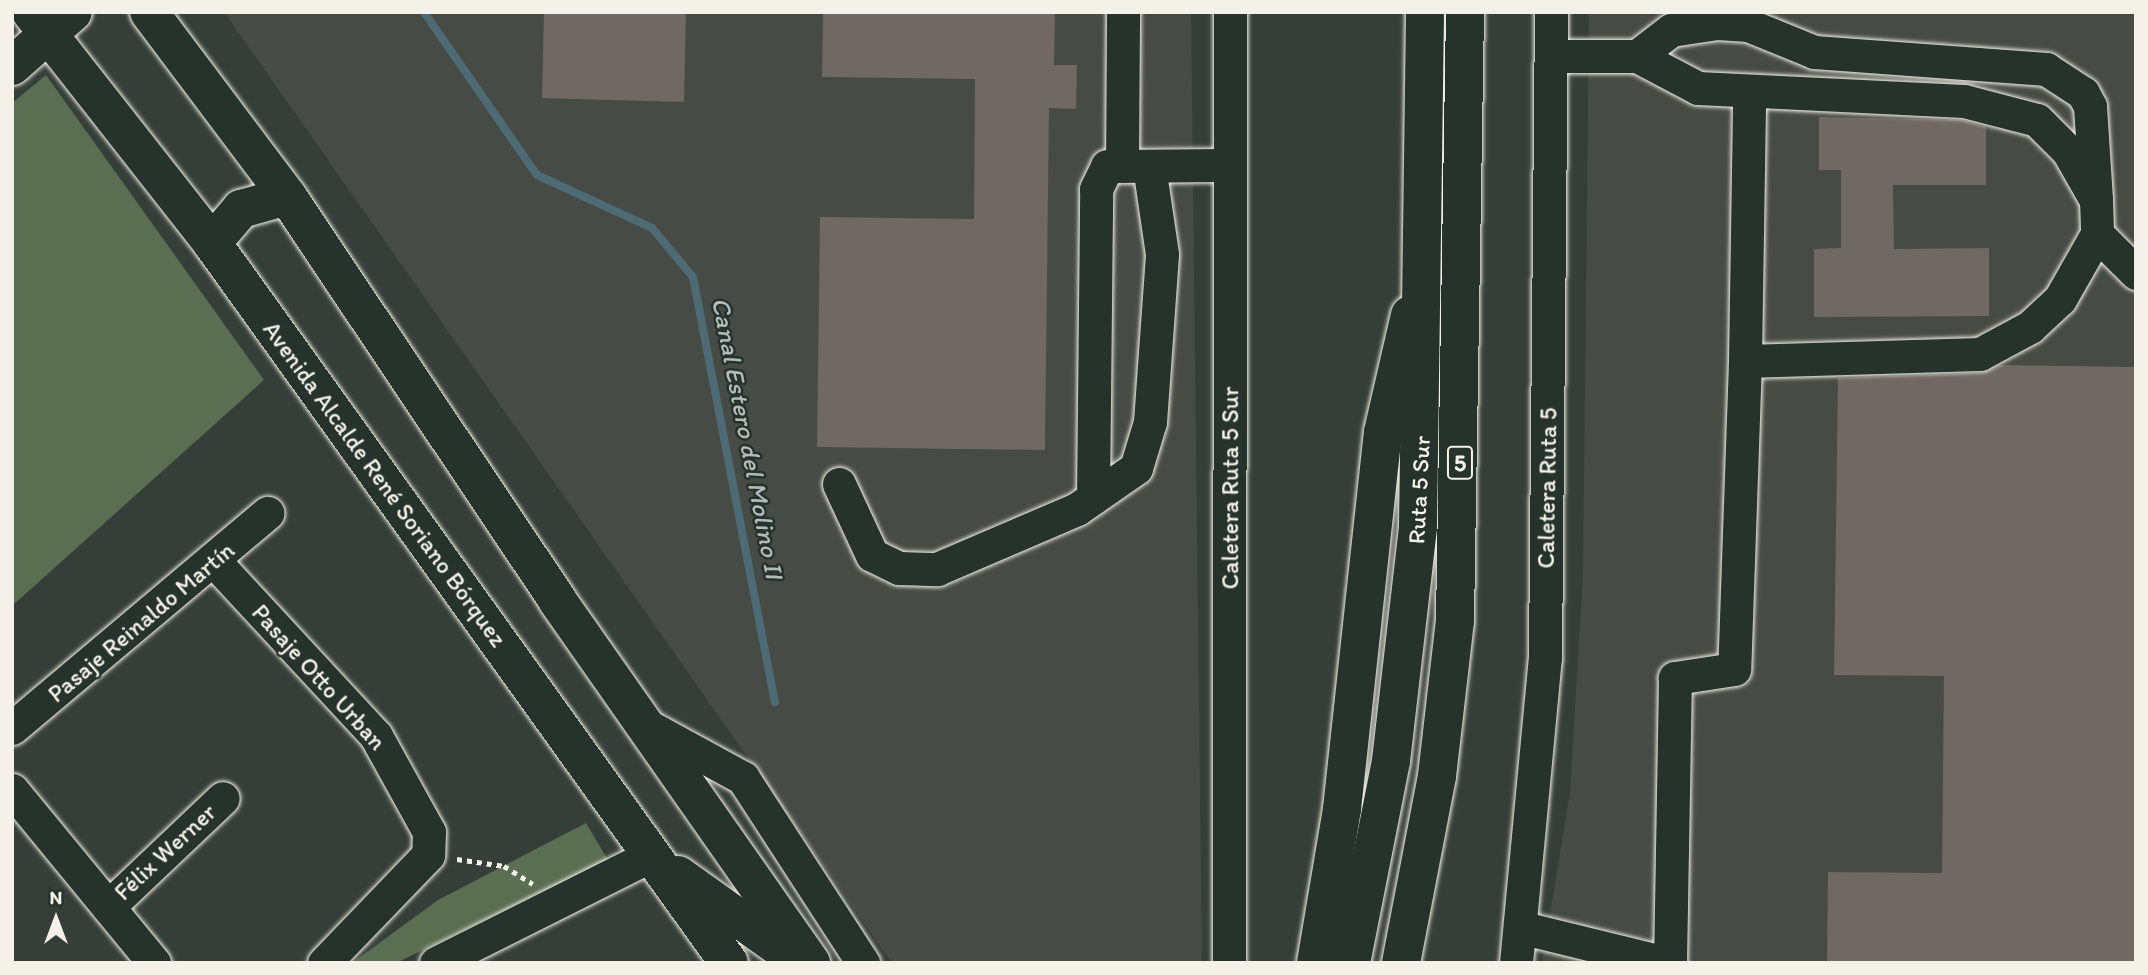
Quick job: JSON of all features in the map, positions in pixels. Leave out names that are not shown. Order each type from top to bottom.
[{"type":"main road","points":[[149,12],[287,196],[644,724],[811,963]]},
{"type":"main road","name":"Ruta 5 Sur","points":[[1350,963],[1389,773],[1411,606],[1425,268],[1425,12]]},
{"type":"main road","name":"Ruta 5 Sur","points":[[1403,963],[1455,621],[1465,12]]},
{"type":"main road","points":[[12,66],[50,20]]},
{"type":"main road","name":"Avenida Alcalde René Soriano Bórquez","points":[[50,20],[719,955]]},
{"type":"main road","points":[[212,243],[241,209],[287,196]]},
{"type":"main road","points":[[1316,963],[1342,809],[1383,432],[1425,268]]},
{"type":"main road","points":[[650,856],[801,963]]},
{"type":"street","points":[[839,484],[872,555],[899,568],[937,569],[1093,498],[1136,468],[1150,422],[1162,254],[1135,166],[1123,12]]},
{"type":"street","name":"Caletera Ruta 5 Sur","points":[[1229,963],[1230,12]]},
{"type":"street","name":"Caletera Ruta 5","points":[[1516,963],[1523,928],[1545,658],[1550,12]]},
{"type":"street","points":[[1637,56],[1671,30],[1717,23],[1748,25],[1814,52],[2046,69],[2083,93],[2090,106],[2097,234],[2060,299],[2031,327],[1980,354],[1745,361]]},
{"type":"street","points":[[1551,56],[1637,56],[1698,88],[1964,101],[2037,120],[2068,151],[2096,200]]},
{"type":"street","points":[[1523,928],[1668,963],[1675,678],[1734,669],[1745,361],[1749,92]]},
{"type":"street","points":[[1093,498],[1096,189],[1107,166],[1230,165]]},
{"type":"street","points":[[2097,234],[2136,273]]},
{"type":"street","name":"Pasaje Reinaldo Martín","points":[[12,728],[215,562],[267,513]]},
{"type":"street","name":"Pasaje Otto Urban","points":[[215,562],[376,736],[426,825],[428,855]]},
{"type":"street","points":[[644,724],[743,778],[863,963]]},
{"type":"street","points":[[12,790],[154,963]]},
{"type":"street","name":"Félix Werner","points":[[108,907],[223,798]]},
{"type":"street","points":[[324,963],[428,855]]},
{"type":"street","points":[[436,963],[650,856]]},
{"type":"path","points":[[428,855],[504,866],[562,901]]},
{"type":"shaded area","points":[[224,12],[1191,12],[1202,963],[892,963]]},
{"type":"shaded area","points":[[1589,12],[2136,12],[2136,963],[1542,963],[1570,792],[1583,574]]},
{"type":"green space","points":[[46,75],[264,380],[12,606],[12,103]]},
{"type":"green space","points":[[586,823],[608,860],[396,963],[352,963],[438,900]]},
{"type":"building","points":[[544,12],[686,12],[684,102],[542,98]]},
{"type":"building","points":[[823,12],[1055,12],[1054,65],[1077,65],[1076,109],[1049,108],[1045,450],[817,447],[820,217],[974,219],[975,79],[822,77]]},
{"type":"building","points":[[1819,117],[1961,120],[1986,127],[1986,185],[1893,185],[1894,249],[1989,248],[1989,316],[1814,317],[1814,249],[1841,248],[1841,170],[1819,170]]},
{"type":"building","points":[[2000,365],[2136,367],[2136,963],[1827,963],[1828,872],[1942,873],[1944,676],[1834,675],[1838,378],[1981,373]]},
{"type":"waterway","name":"Canal Estero del Molino II","points":[[424,12],[537,175],[652,228],[693,277],[775,702]]}]
